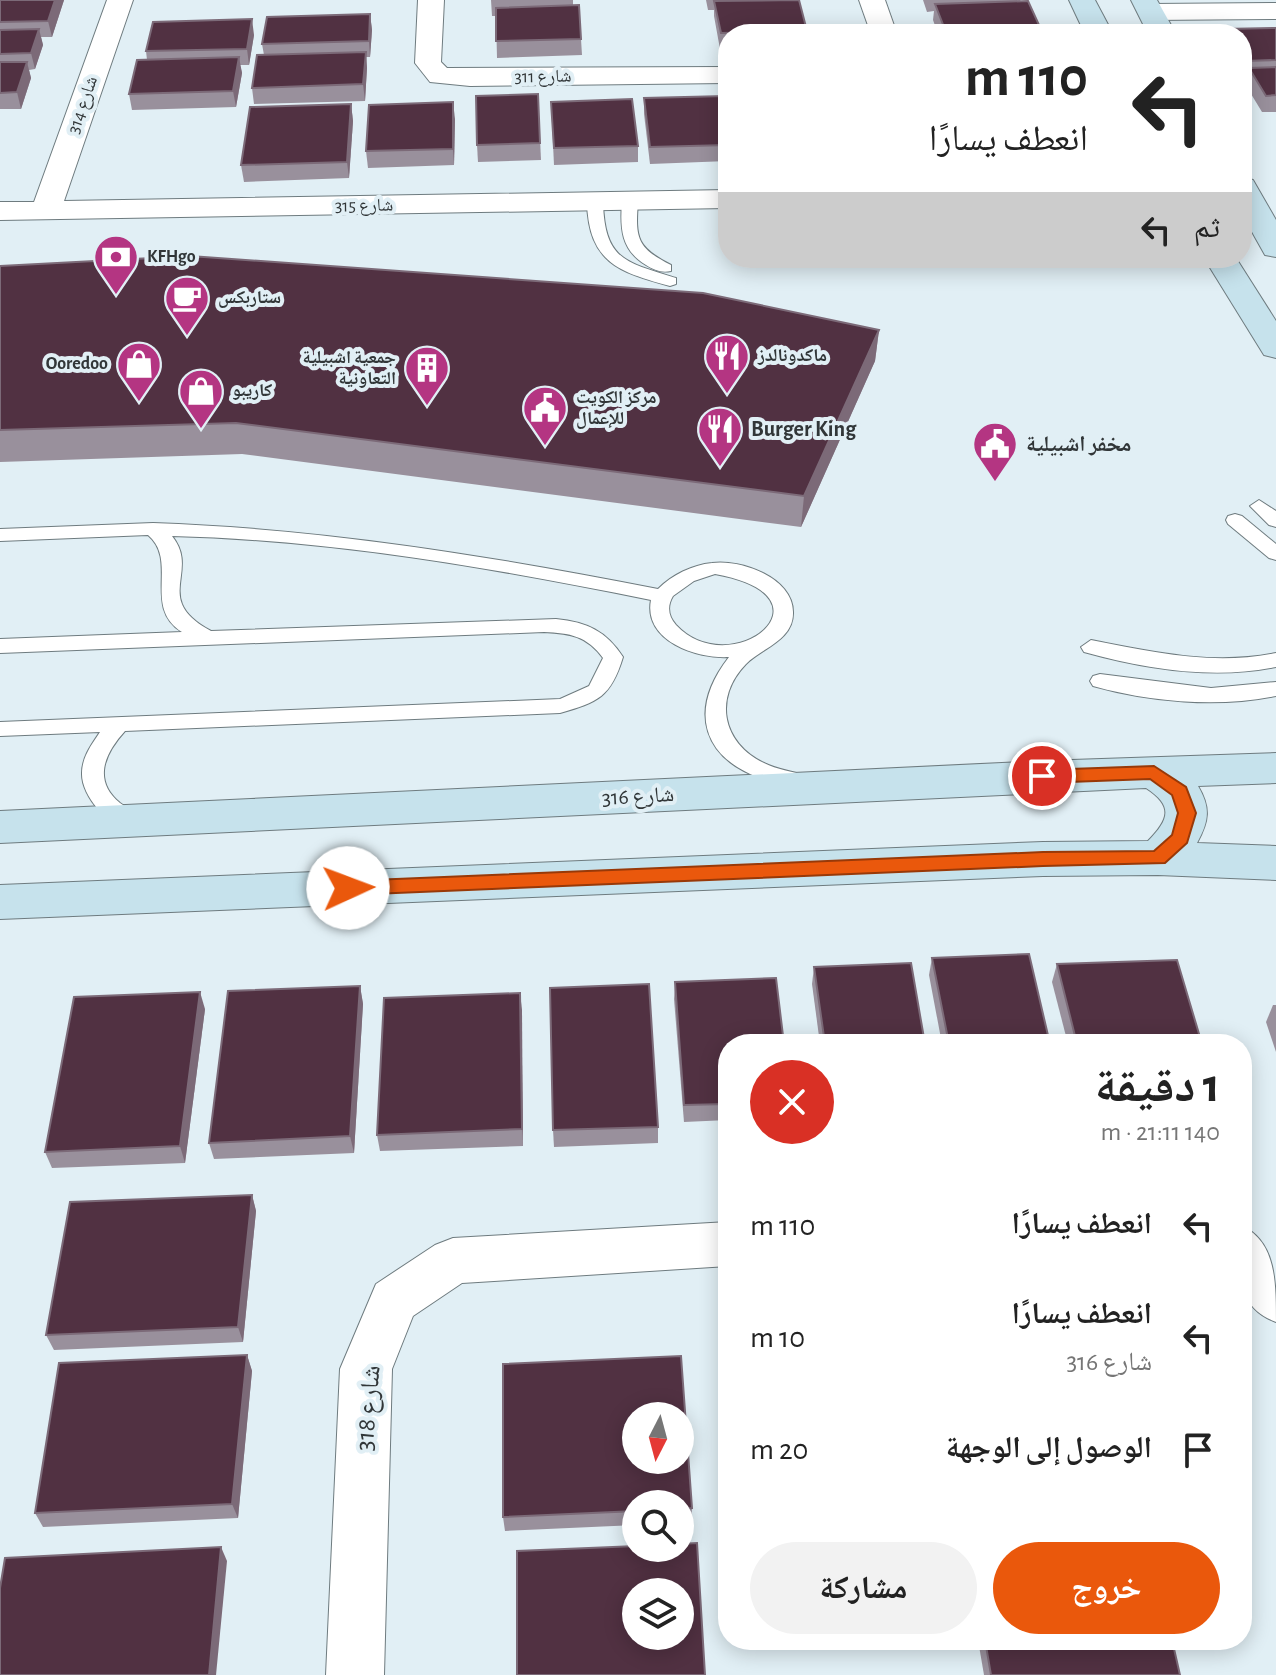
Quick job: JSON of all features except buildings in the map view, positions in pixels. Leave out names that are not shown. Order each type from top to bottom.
[{"type":"street","name":"شارع 314","points":[[46,210],[120,0]]},
{"type":"street","name":"شارع 311","points":[[431,0],[428,63],[439,76],[718,75]]},
{"type":"street","points":[[872,0],[880,24]]},
{"type":"street","points":[[1082,0],[1094,24]]},
{"type":"street","points":[[1152,15],[1276,11]]},
{"type":"street","name":"شارع 315","points":[[0,211],[718,199]]},
{"type":"street","points":[[1252,204],[1276,248]]},
{"type":"street","points":[[1226,268],[1276,348]]},
{"type":"street","name":"شارع 316","points":[[0,827],[1276,768]]},
{"type":"street","points":[[1154,772],[1180,792],[1187,813],[1180,838],[1158,858]]},
{"type":"street","points":[[0,902],[1043,859],[1158,858],[1276,863]]},
{"type":"street","name":"شارع 318","points":[[355,1675],[366,1369],[394,1300],[453,1261],[718,1245]]},
{"type":"street","points":[[1252,1263],[1276,1299]]},
{"type":"lane","points":[[595,203],[599,245],[605,252],[626,265],[672,276],[645,259],[632,246],[627,228],[630,202]]},
{"type":"lane","points":[[1259,506],[1276,521]]},
{"type":"lane","points":[[1235,520],[1276,554]]},
{"type":"lane","points":[[153,529],[167,541],[171,556],[171,607],[184,625],[207,638]]},
{"type":"lane","points":[[0,535],[153,529],[339,542],[476,562],[662,596]]},
{"type":"lane","points":[[753,647],[717,651],[682,642],[666,629],[659,612],[662,596],[673,583],[692,573],[715,568],[739,570],[761,578],[776,590],[785,605],[783,622],[773,636],[734,662],[719,684],[713,706],[715,726],[725,746],[750,766],[823,787]]},
{"type":"lane","points":[[0,646],[566,626],[577,627],[600,638],[613,657],[605,686],[587,699],[560,706],[0,729]]},
{"type":"lane","points":[[1091,647],[1207,667],[1232,668],[1276,660]]},
{"type":"lane","points":[[1100,681],[1211,695],[1238,696],[1276,689]]},
{"type":"lane","points":[[119,725],[103,740],[93,758],[91,777],[96,794],[109,809],[128,819]]},
{"type":"place","name":"KFHgo","points":[[116,296]]},
{"type":"place","name":"ستاربكس","points":[[187,337]]},
{"type":"place","name":"ماكدونالدز","points":[[727,395]]},
{"type":"place","name":"Ooredoo","points":[[139,403]]},
{"type":"place","name":"جمعية اشبيلية التعاونية","points":[[427,407]]},
{"type":"place","name":"كاريبو","points":[[201,430]]},
{"type":"place","name":"مركز الكويت للإعمال","points":[[545,447]]},
{"type":"place","name":"Burger King","points":[[720,468]]},
{"type":"place","name":"مخفر اشبيلية","points":[[995,483]]},
{"type":"route","points":[[348,888],[1043,859],[1158,858],[1180,838],[1187,813],[1180,792],[1154,772],[1042,776]]}]
